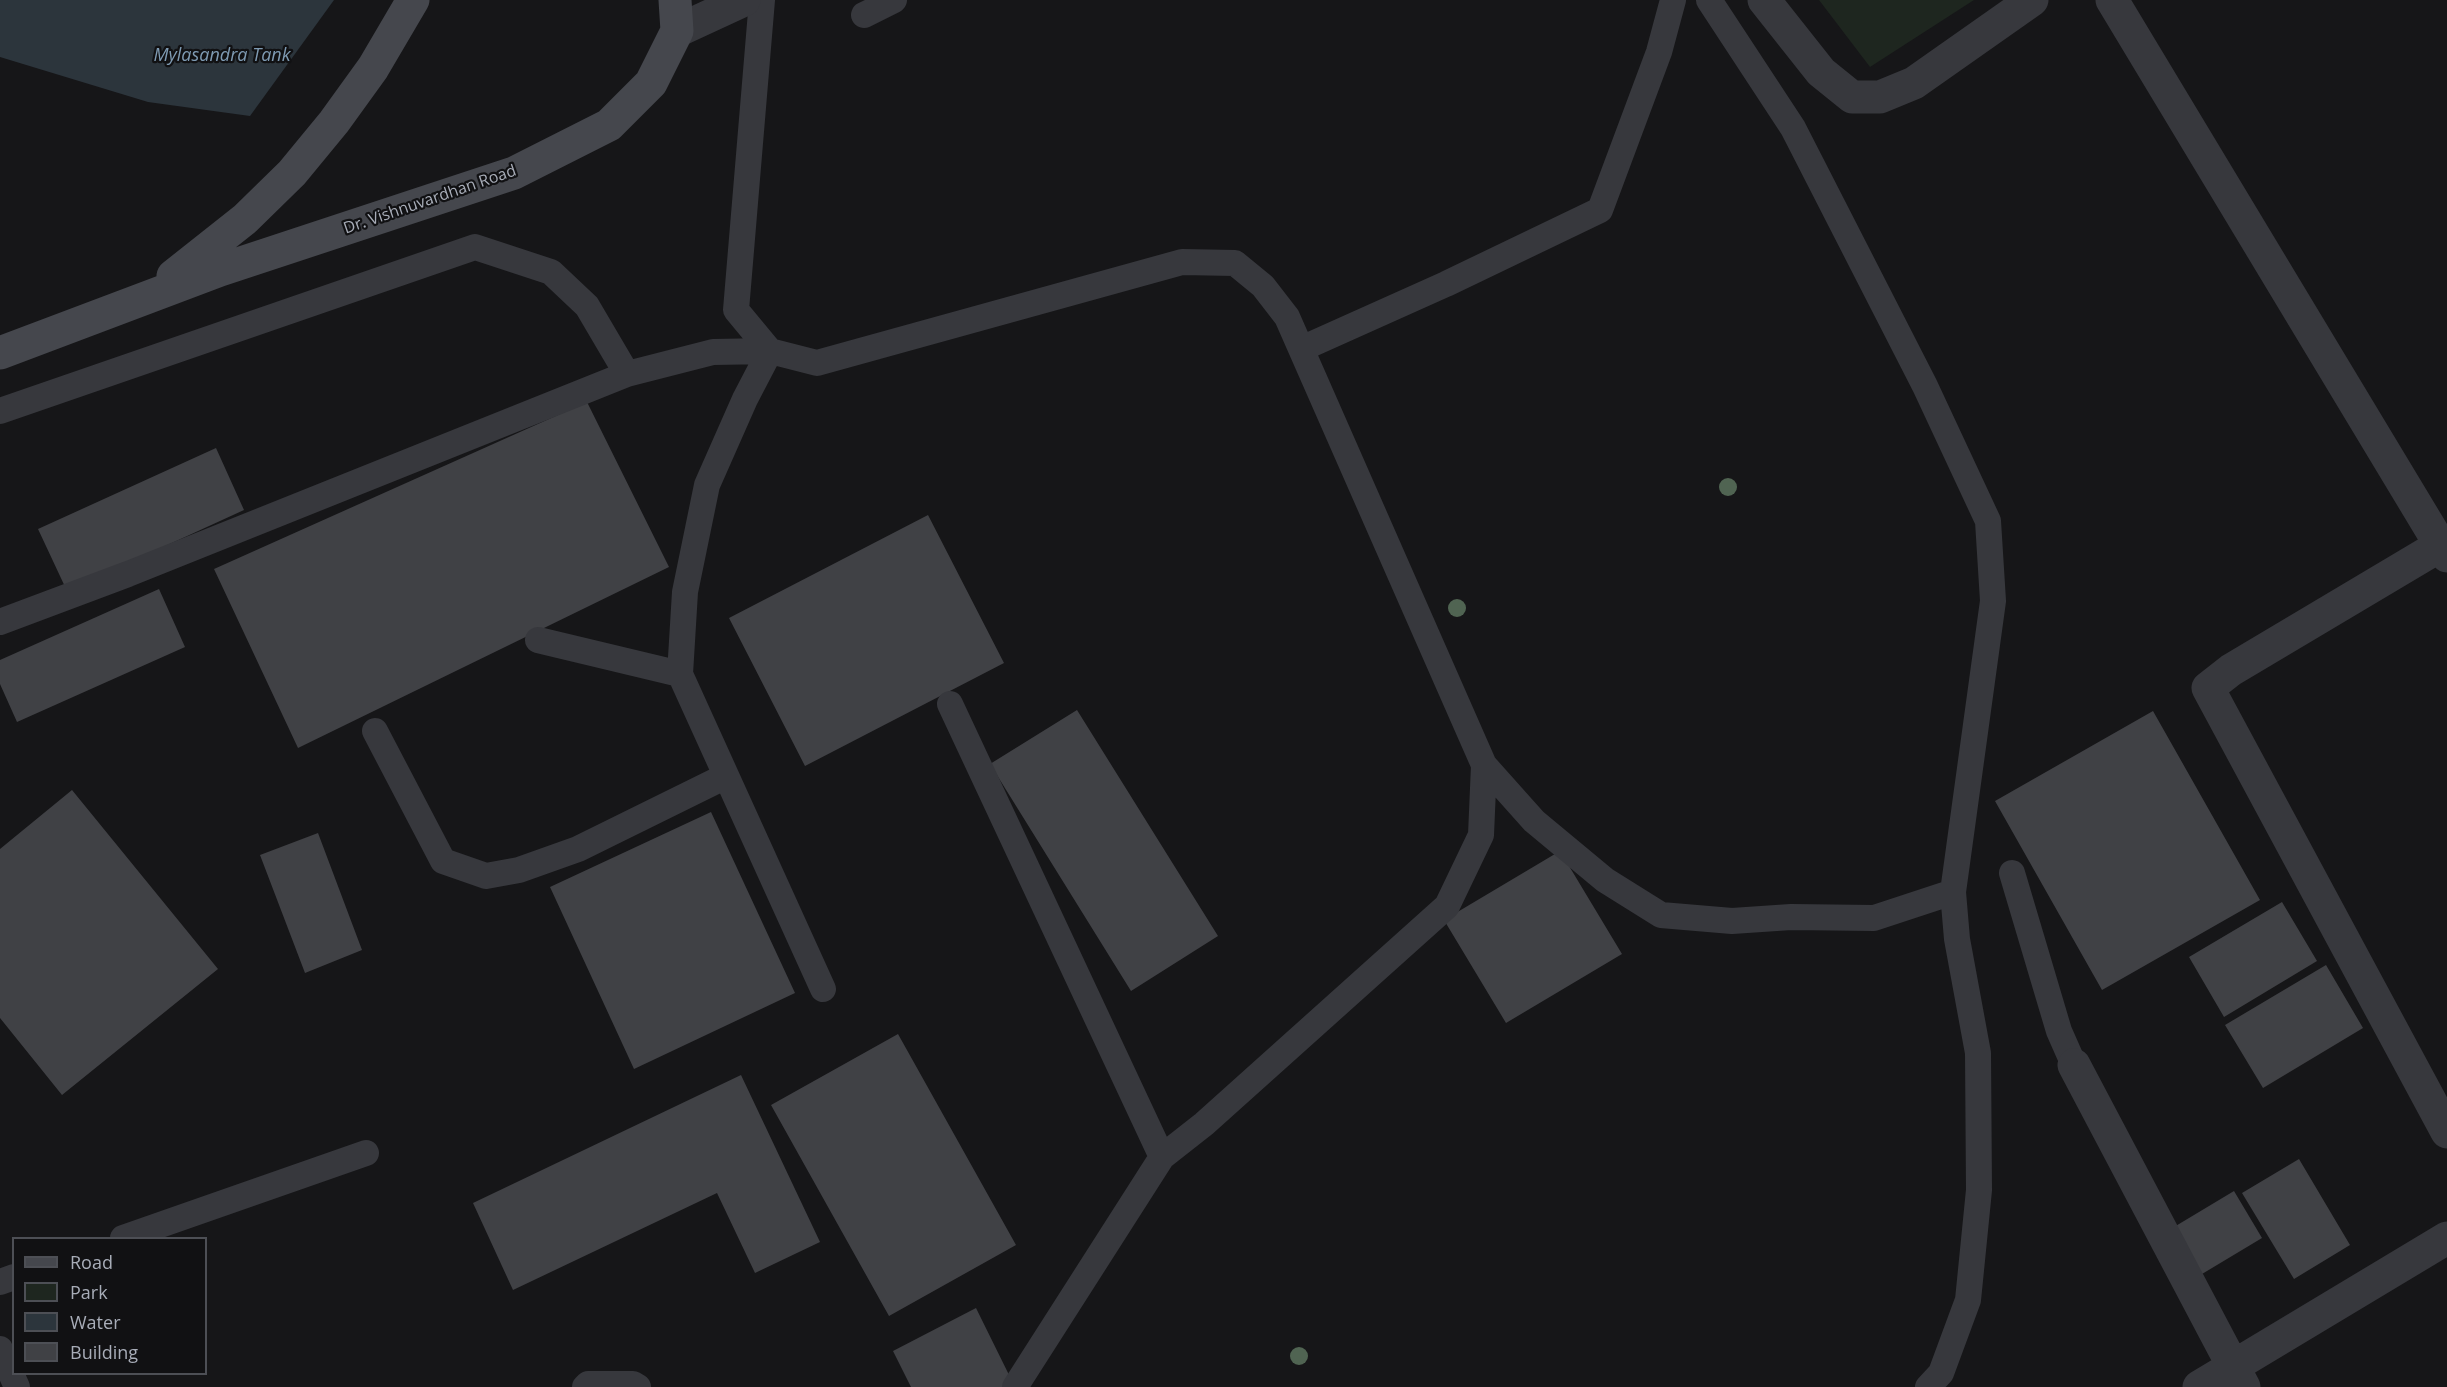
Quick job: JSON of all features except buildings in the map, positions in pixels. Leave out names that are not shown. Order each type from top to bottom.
[{"type":"main road","name":"Dr. Vishnuvardhan Road","points":[[140,300],[194,262],[228,234],[292,173],[334,122],[373,68],[413,0]]},
{"type":"main road","name":"Dr. Vishnuvardhan Road","points":[[0,353],[220,270],[514,173],[609,125],[651,83],[676,15]]},
{"type":"street","points":[[676,15],[744,0]]},
{"type":"street","points":[[1764,0],[1821,72],[1851,97],[1880,97],[1914,83],[2032,0]]},
{"type":"street","points":[[2112,0],[2444,550],[2231,670],[2208,688],[2447,1132]]},
{"type":"street","points":[[2074,1065],[2238,1378]]},
{"type":"street","points":[[2199,1387],[2238,1378],[2447,1238]]},
{"type":"lane","points":[[762,0],[736,310],[770,351]]},
{"type":"lane","points":[[864,15],[894,0]]},
{"type":"lane","points":[[1301,349],[1446,284],[1600,210],[1659,52],[1673,0]]},
{"type":"lane","points":[[1709,0],[1793,128],[1925,386],[1988,521],[1993,601],[1953,892],[1957,939],[1978,1053],[1978,1190],[1968,1299],[1941,1373],[1928,1387]]},
{"type":"lane","points":[[0,411],[475,246],[551,272],[587,306],[627,374]]},
{"type":"lane","points":[[0,622],[128,574],[627,374],[713,352],[770,351],[817,363],[1182,262],[1235,263],[1263,286],[1287,317],[1485,765],[1534,821],[1605,880],[1661,915],[1732,921],[1791,917],[1874,918],[1953,892]]},
{"type":"lane","points":[[770,351],[745,399],[707,485],[685,592],[680,674],[823,989]]},
{"type":"lane","points":[[538,640],[680,674]]},
{"type":"lane","points":[[950,704],[1162,1157]]},
{"type":"lane","points":[[375,731],[443,861],[486,876],[519,870],[578,849],[726,776]]},
{"type":"lane","points":[[1015,1387],[1162,1157],[1204,1124],[1447,906],[1480,835],[1485,765]]},
{"type":"lane","points":[[2012,873],[2059,1031],[2074,1065]]},
{"type":"lane","points":[[129,1237],[366,1153]]},
{"type":"lane","points":[[0,1349],[17,1387]]},
{"type":"lane","points":[[585,1387],[588,1384],[633,1383],[638,1387]]},
{"type":"green space","points":[[1819,0],[1974,0],[1870,67]]},
{"type":"water","name":"Mylasandra Tank","points":[[0,0],[334,0],[250,116],[148,102],[0,57]]}]
